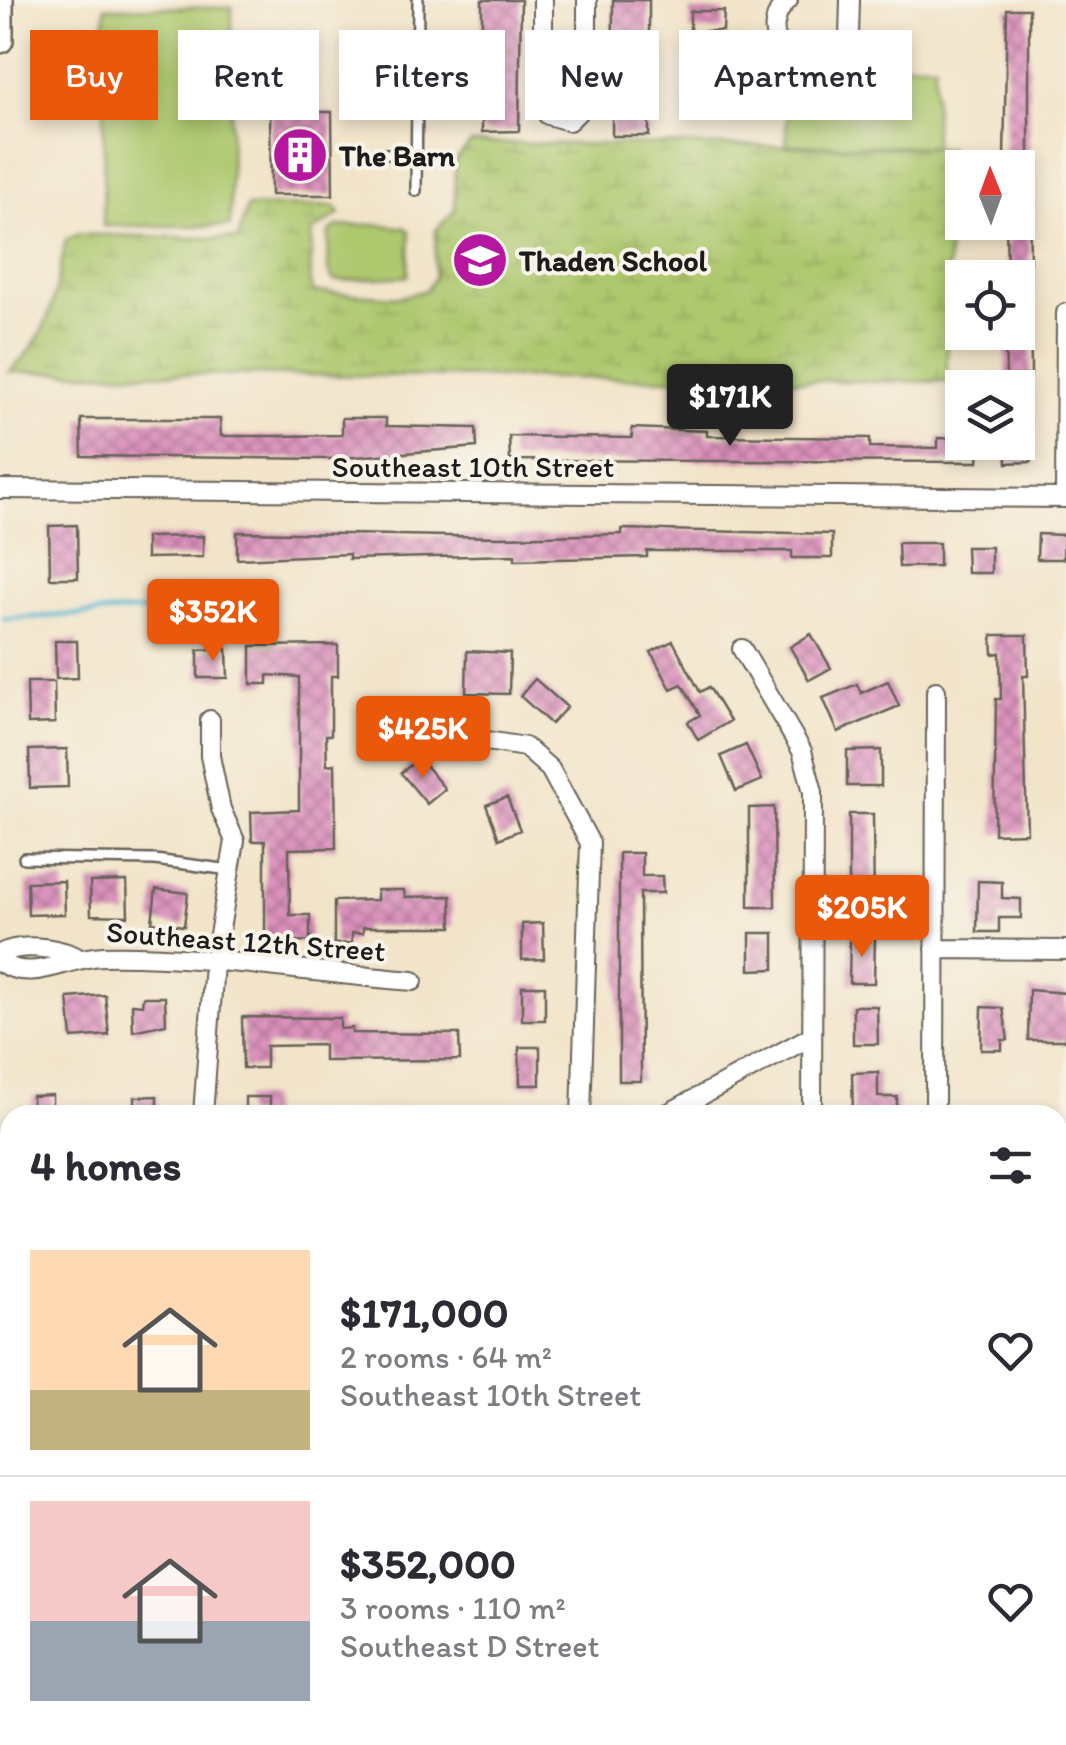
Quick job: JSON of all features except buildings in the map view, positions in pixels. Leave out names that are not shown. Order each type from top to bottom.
[{"type":"street","points":[[0,0],[0,40]]},
{"type":"street","points":[[544,0],[543,104],[548,115],[569,120],[584,106],[587,94],[587,0]]},
{"type":"street","points":[[788,0],[776,17],[774,30],[776,43],[784,51],[842,46],[849,37],[850,0]]},
{"type":"street","points":[[1065,498],[1066,313]]},
{"type":"street","name":"Southeast 10th Street","points":[[0,489],[1065,498]]},
{"type":"street","points":[[742,649],[802,751],[813,792],[812,1105]]},
{"type":"street","points":[[935,1105],[936,691]]},
{"type":"street","points":[[204,1105],[214,964],[235,841],[221,809],[210,756],[210,720]]},
{"type":"street","points":[[474,739],[525,747],[550,769],[590,843],[581,1105]]},
{"type":"street","name":"Southeast 12th Street","points":[[0,954],[9,949],[59,949],[75,956],[125,955],[413,981]]},
{"type":"street","points":[[935,950],[1066,950]]},
{"type":"street","name":"Southeast 12th Street","points":[[0,962],[13,971],[47,970],[75,956]]},
{"type":"street","points":[[683,1105],[812,1036]]},
{"type":"lane","points":[[416,191],[418,0]]},
{"type":"lane","points":[[372,154],[416,154]]},
{"type":"lane","points":[[24,858],[155,860],[230,870]]},
{"type":"green space","points":[[105,7],[232,8],[232,30],[178,30],[178,120],[231,120],[230,226],[103,226],[104,120],[158,120],[158,30],[105,30]]},
{"type":"green space","points":[[912,64],[935,64],[934,147],[786,145],[786,120],[912,120]]},
{"type":"green space","points":[[471,143],[949,148],[945,150],[945,240],[948,240],[945,382],[10,372],[44,327],[55,296],[66,240],[78,234],[238,239],[247,207],[334,206],[340,214],[312,232],[310,283],[314,292],[401,297],[426,290],[434,278],[436,230],[455,210],[455,161]]},
{"type":"green space","points":[[375,224],[406,228],[410,233],[408,276],[334,281],[328,270],[329,233],[336,227]]},
{"type":"waterway","points":[[4,619],[168,609]]},
{"type":"place","name":"The Barn","points":[[300,155]]},
{"type":"place","name":"Thaden School","points":[[480,260]]}]
